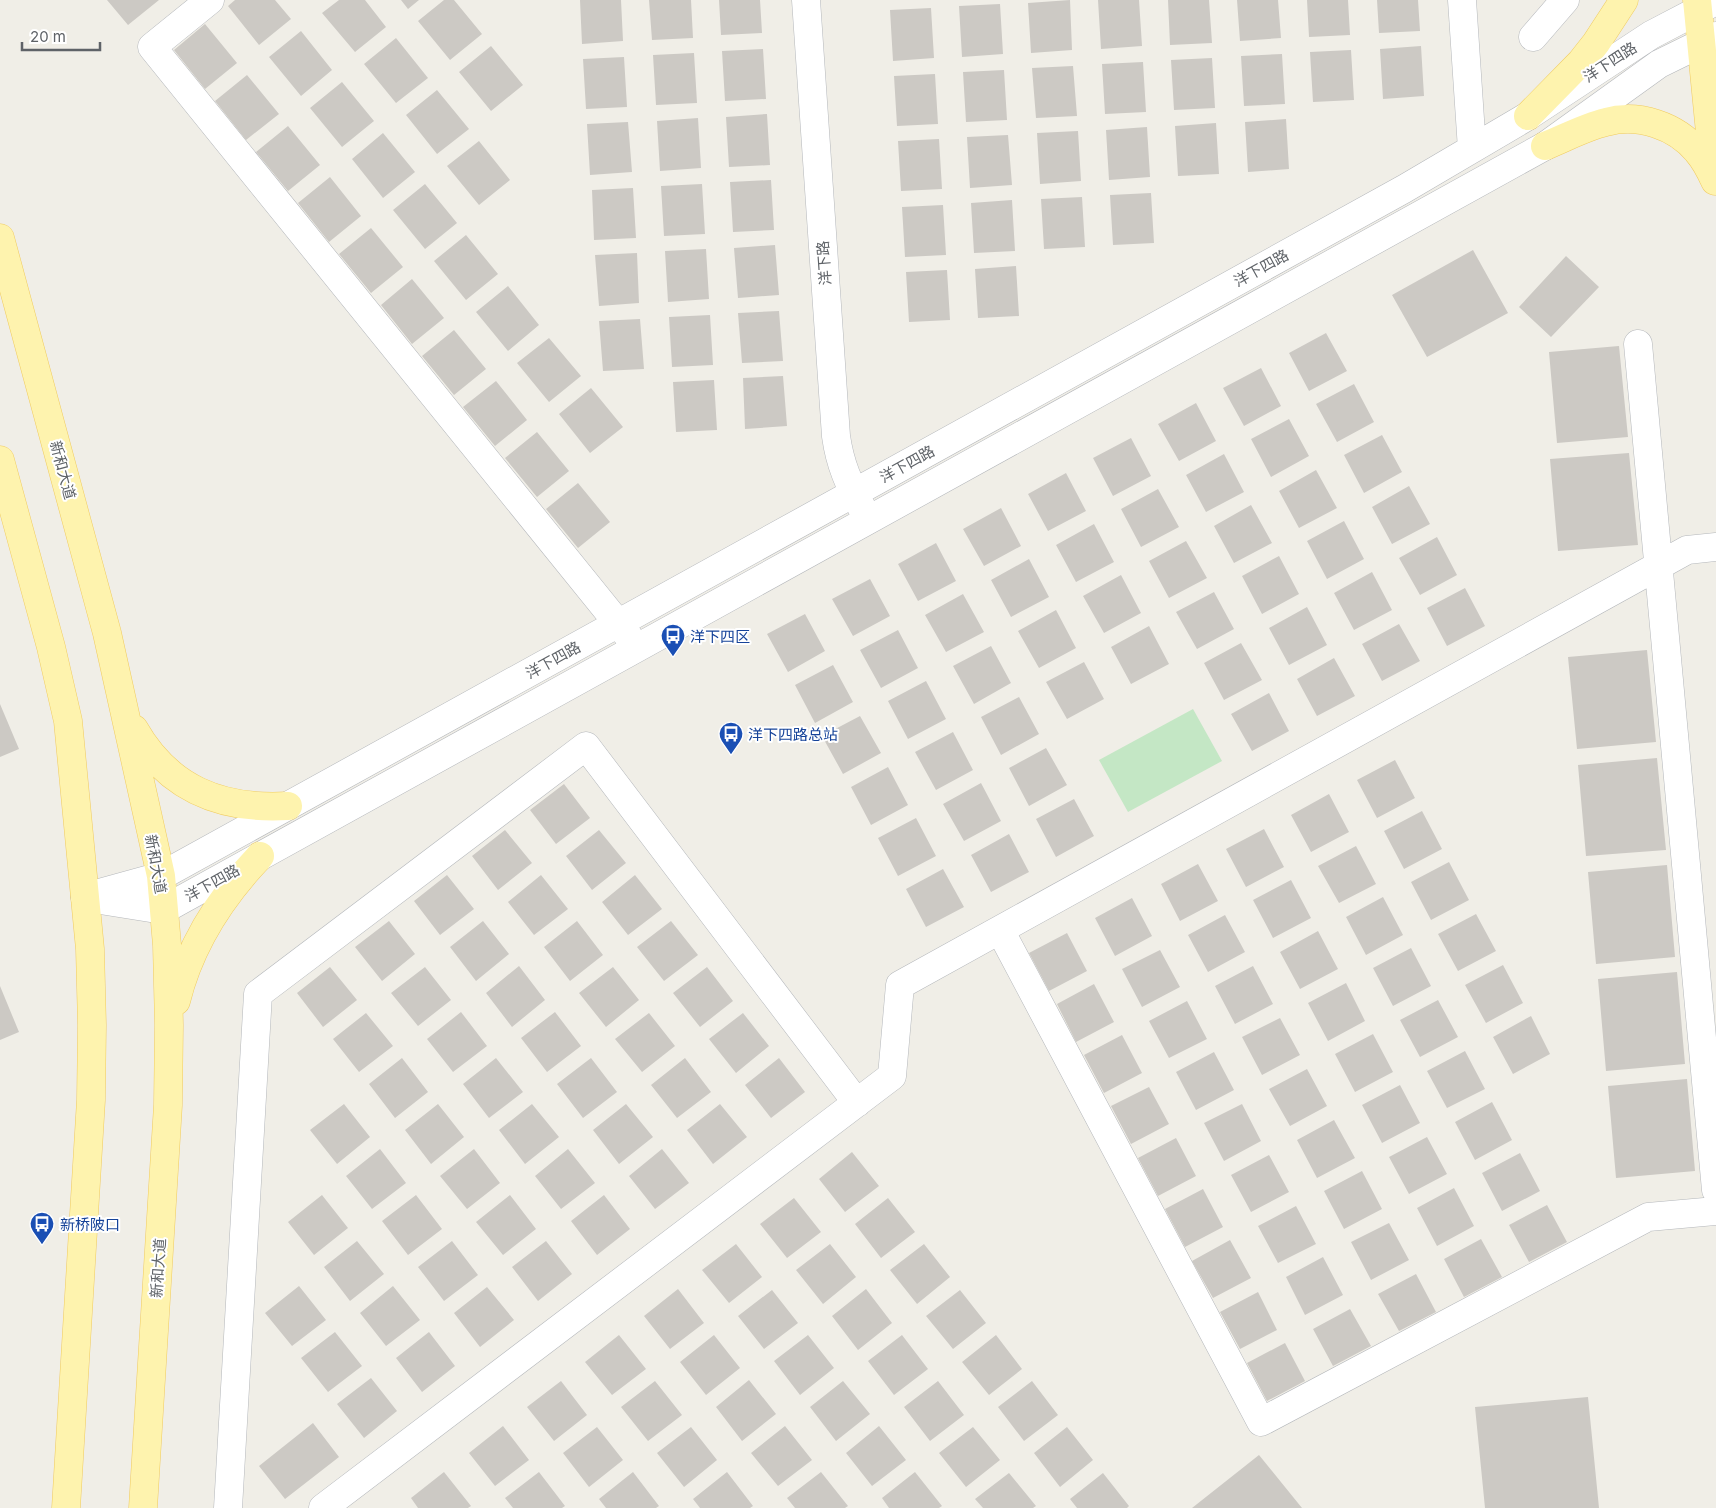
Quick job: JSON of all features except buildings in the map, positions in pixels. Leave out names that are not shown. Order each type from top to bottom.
[{"type":"main road","points":[[1528,116],[1591,50],[1624,0]]},
{"type":"main road","points":[[1704,4],[1709,39],[1715,189]]},
{"type":"main road","points":[[1545,146],[1607,121],[1624,119],[1657,124],[1686,140],[1698,152],[1708,166],[1715,189]]},
{"type":"main road","name":"新和大道","points":[[0,238],[107,633],[161,876],[167,945],[168,1105],[143,1508]]},
{"type":"main road","points":[[0,460],[51,647],[68,721],[90,949],[92,1006],[91,1100],[66,1508]]},
{"type":"main road","points":[[124,710],[134,731],[147,750],[162,766],[186,785],[221,801],[243,806],[288,806]]},
{"type":"main road","points":[[169,1045],[173,1014],[180,985],[197,942],[220,902],[260,856]]},
{"type":"street","points":[[210,0],[152,47],[638,648]]},
{"type":"street","name":"洋下路","points":[[806,0],[838,456],[847,481],[869,520]]},
{"type":"street","points":[[1462,0],[1472,149]]},
{"type":"street","points":[[1533,37],[1565,0]]},
{"type":"street","name":"洋下四路","points":[[86,897],[161,876],[288,806],[1387,199],[1528,116],[1651,35],[1704,4]]},
{"type":"street","name":"洋下四路","points":[[164,910],[1545,146],[1659,64],[1709,39]]},
{"type":"street","points":[[1638,344],[1716,1190]]},
{"type":"street","points":[[323,1508],[892,1076],[900,985],[1659,565],[1687,550],[1716,547]]},
{"type":"street","points":[[228,1508],[258,994],[586,746],[857,1103]]},
{"type":"street","points":[[86,897],[164,910]]},
{"type":"street","points":[[1000,930],[1261,1422],[1648,1217],[1716,1211]]},
{"type":"green space","points":[[1193,709],[1222,761],[1128,812],[1099,760]]},
{"type":"place","name":"洋下四区","points":[[673,657]]},
{"type":"place","name":"洋下四路总站","points":[[731,755]]},
{"type":"place","name":"新桥陂口","points":[[42,1245]]}]
